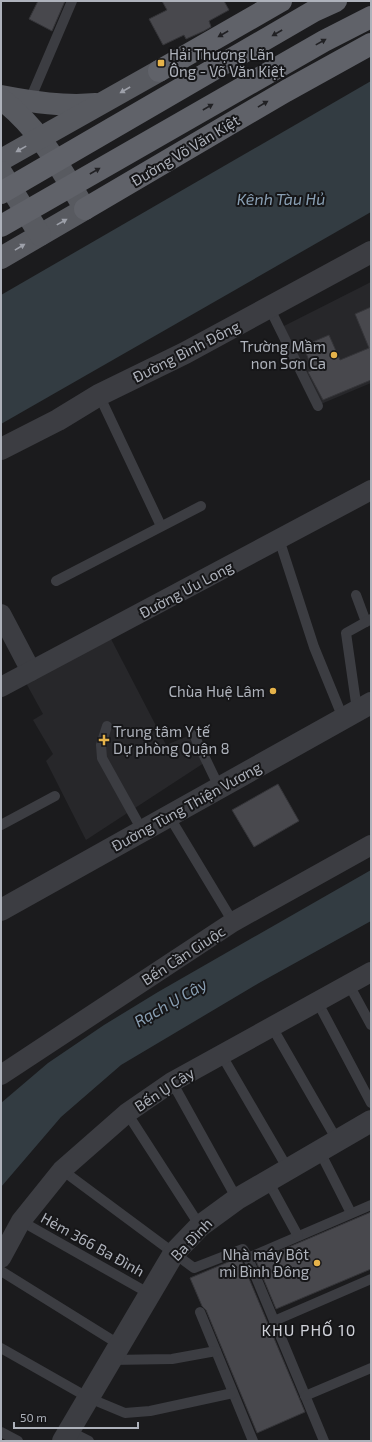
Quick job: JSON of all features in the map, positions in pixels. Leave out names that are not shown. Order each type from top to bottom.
[{"type":"highway","points":[[159,70],[281,1]]},
{"type":"highway","points":[[4,184],[55,161],[314,11],[336,1]]},
{"type":"highway","name":"Đường Võ Văn Kiệt","points":[[1,226],[70,185],[324,41],[371,17]]},
{"type":"highway","name":"Đường Võ Văn Kiệt","points":[[85,210],[286,91],[371,44]]},
{"type":"main road","points":[[1,160],[159,70]]},
{"type":"main road","points":[[1,97],[26,109],[102,103]]},
{"type":"main road","points":[[26,109],[41,138],[85,210]]},
{"type":"main road","points":[[4,184],[40,235]]},
{"type":"main road","name":"Đường Võ Văn Kiệt","points":[[1,258],[85,210]]},
{"type":"street","name":"Đường Bình Đông","points":[[1,449],[58,420],[99,395],[185,352],[371,252]]},
{"type":"street","name":"Đường Ưu Long","points":[[1,687],[371,490]]},
{"type":"street","points":[[1,614],[31,671]]},
{"type":"street","name":"Đường Tùng Thiện Vương","points":[[1,910],[357,711]]},
{"type":"street","name":"Bến Cần Giuộc","points":[[1,1075],[233,922],[371,845]]},
{"type":"street","name":"Bến Ụ Cây","points":[[1,1258],[21,1221],[62,1170],[127,1113],[172,1082],[348,983],[371,972]]},
{"type":"street","name":"Ba Đình","points":[[66,1436],[174,1253],[200,1226],[237,1199],[371,1121]]},
{"type":"lane","points":[[26,109],[72,1]]},
{"type":"lane","points":[[269,307],[318,406]]},
{"type":"lane","points":[[99,395],[161,526]]},
{"type":"lane","points":[[56,581],[201,506]]},
{"type":"lane","points":[[278,539],[314,647],[357,711]]},
{"type":"lane","points":[[356,595],[368,620],[346,633],[357,711]]},
{"type":"lane","points":[[107,726],[101,745],[102,758],[142,830]]},
{"type":"lane","points":[[194,734],[219,787]]},
{"type":"lane","points":[[1,825],[55,796]]},
{"type":"lane","points":[[168,816],[233,922]]},
{"type":"lane","points":[[348,983],[371,1025]]},
{"type":"lane","points":[[317,1001],[371,1103]]},
{"type":"lane","points":[[272,1027],[328,1145],[350,1213]]},
{"type":"lane","points":[[222,1054],[288,1169]]},
{"type":"lane","points":[[172,1082],[237,1199]]},
{"type":"lane","points":[[127,1113],[200,1226]]},
{"type":"lane","points":[[62,1170],[194,1268],[243,1249],[324,1441]]},
{"type":"lane","points":[[268,1181],[298,1236]]},
{"type":"lane","points":[[248,1258],[371,1204]]},
{"type":"lane","name":"Hẻm 366 Ba Đình","points":[[21,1221],[150,1294]]},
{"type":"lane","points":[[1,1271],[116,1352],[172,1359],[216,1352]]},
{"type":"lane","points":[[274,1321],[371,1279]]},
{"type":"lane","points":[[200,1312],[253,1441]]},
{"type":"lane","points":[[1,1348],[89,1398],[125,1412],[150,1411],[233,1393]]},
{"type":"lane","points":[[305,1396],[371,1368]]},
{"type":"lane","points":[[1,1432],[18,1441]]},
{"type":"lane","points":[[66,1436],[89,1441]]},
{"type":"shaded area","name":"Trường Mầm non Sơn Ca","points":[[371,282],[371,383],[321,404],[282,327]]},
{"type":"shaded area","name":"Trung tâm Y tế Dự phòng Quận 8","points":[[111,639],[166,745],[188,736],[207,761],[86,840],[46,761],[53,754],[33,720],[43,714],[26,683]]},
{"type":"water","name":"Kênh Tàu Hủ","points":[[371,81],[371,212],[1,424],[1,295]]},
{"type":"water","name":"Rạch Ụ Cây","points":[[371,870],[371,921],[259,983],[121,1065],[61,1117],[1,1187],[1,1103],[48,1063],[104,1025],[158,992]]},
{"type":"building","points":[[38,1],[65,1],[52,31],[29,19]]},
{"type":"building","points":[[162,1],[224,1],[229,10],[209,21],[211,27],[204,31],[186,39],[184,35],[163,45],[149,19],[167,10]]},
{"type":"building","points":[[371,307],[371,380],[323,400],[308,372],[313,370],[303,346],[329,335],[340,360],[369,348],[355,314]]},
{"type":"building","points":[[278,784],[299,821],[254,847],[232,810]]},
{"type":"building","name":"Nhà máy Bột mì Bình Đông","points":[[371,1212],[371,1269],[276,1309],[256,1261]]},
{"type":"building","points":[[240,1257],[305,1412],[257,1433],[206,1310],[202,1306],[190,1278]]},
{"type":"place","name":"Hải Thượng Lãn Ông - Võ Văn Kiệt","points":[[161,63]]},
{"type":"place","name":"Trường Mầm non Sơn Ca","points":[[334,355]]},
{"type":"place","name":"Chùa Huệ Lâm","points":[[273,691]]},
{"type":"place","name":"Trung tâm Y tế Dự phòng Quận 8","points":[[104,740]]},
{"type":"place","name":"Nhà máy Bột mì Bình Đông","points":[[317,1263]]},
{"type":"district","name":"KHU PHỐ 10","points":[[309,1329]]}]
